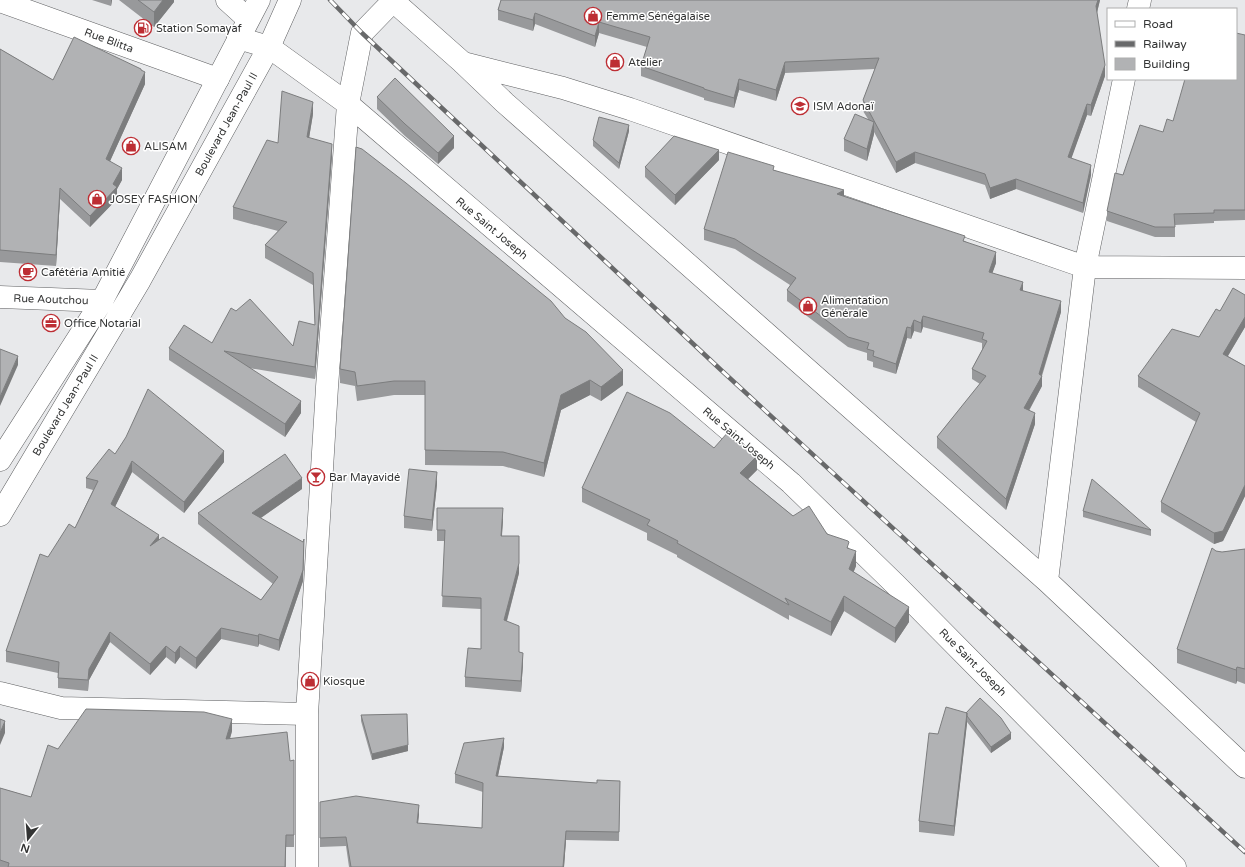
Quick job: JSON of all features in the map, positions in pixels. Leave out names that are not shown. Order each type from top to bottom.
[{"type":"street","points":[[226,0],[248,19]]},
{"type":"street","name":"Boulevard Jean-Paul II","points":[[0,460],[102,301],[259,0]]},
{"type":"street","name":"Boulevard Jean-Paul II","points":[[0,515],[140,280],[269,47],[290,0]]},
{"type":"street","points":[[307,867],[307,714],[327,387],[348,104],[362,33],[392,0],[462,62],[505,103],[1047,581],[1245,767]]},
{"type":"street","name":"Rue Blitta","points":[[0,1],[218,79]]},
{"type":"street","name":"Rue Saint Joseph","points":[[238,38],[269,47],[348,104],[791,483],[901,590],[1175,867]]},
{"type":"street","points":[[462,62],[564,88],[630,109],[1085,267],[1245,268]]},
{"type":"street","points":[[1047,581],[1085,267],[1124,80]]},
{"type":"street","name":"Rue Aoutchou","points":[[0,297],[102,301]]},
{"type":"street","points":[[0,693],[61,708],[307,714]]},
{"type":"building","points":[[138,0],[163,0],[154,12]]},
{"type":"building","points":[[501,0],[1098,0],[1096,6],[1105,65],[1091,105],[1087,104],[1068,157],[1091,165],[1083,203],[1016,179],[990,188],[985,174],[915,152],[896,162],[863,100],[879,58],[785,62],[776,90],[739,79],[734,98],[704,89],[641,66],[650,37],[599,22],[595,36],[535,13],[533,20],[498,10]]},
{"type":"building","points":[[1237,33],[1245,35],[1245,210],[1214,210],[1214,213],[1174,214],[1175,227],[1155,227],[1107,211],[1115,173],[1123,175],[1140,125],[1163,132],[1167,119],[1173,121],[1185,80],[1237,80]]},
{"type":"building","points":[[74,37],[145,72],[106,159],[122,168],[113,184],[117,187],[90,216],[60,188],[56,255],[0,250],[0,49],[53,80]]},
{"type":"building","points":[[395,78],[454,136],[438,153],[377,97]]},
{"type":"building","points":[[282,91],[313,102],[307,137],[332,144],[315,367],[224,351],[301,401],[285,424],[169,348],[184,325],[212,343],[231,308],[236,311],[250,299],[293,346],[299,321],[315,325],[313,273],[265,245],[287,222],[233,207],[267,140],[278,143]]},
{"type":"building","points":[[855,114],[874,122],[867,149],[844,139]]},
{"type":"building","points":[[599,117],[629,125],[619,163],[593,140]]},
{"type":"building","points":[[674,136],[719,150],[675,195],[645,167]]},
{"type":"building","points":[[356,147],[362,149],[406,183],[551,301],[565,318],[586,332],[623,370],[601,387],[590,380],[561,395],[544,463],[503,452],[425,450],[425,381],[394,381],[357,386],[355,372],[340,369]]},
{"type":"building","points":[[728,152],[774,166],[773,170],[844,190],[837,194],[965,236],[963,241],[996,252],[989,272],[1023,282],[1020,290],[1061,301],[1039,374],[1042,376],[1024,408],[1035,413],[1006,499],[937,437],[986,376],[972,369],[987,341],[982,339],[984,333],[923,316],[921,323],[914,320],[911,328],[907,327],[896,364],[873,356],[874,351],[867,349],[869,343],[848,337],[787,290],[796,278],[735,239],[704,229]]},
{"type":"building","points":[[1233,288],[1245,295],[1245,317],[1223,354],[1245,366],[1245,485],[1223,531],[1214,533],[1161,502],[1200,413],[1138,376],[1172,329],[1199,337],[1216,309],[1220,311]]},
{"type":"building","points":[[0,349],[18,356],[0,397]]},
{"type":"building","points":[[148,389],[224,451],[184,502],[132,461],[111,504],[159,535],[150,546],[163,537],[261,600],[278,577],[198,513],[285,454],[302,478],[252,513],[303,542],[304,539],[303,570],[279,640],[259,634],[258,636],[221,628],[196,658],[180,646],[175,653],[166,646],[150,664],[110,632],[89,669],[88,680],[58,678],[59,662],[6,651],[40,554],[48,557],[69,524],[75,528],[98,481],[86,478],[109,449],[115,454],[126,437]]},
{"type":"building","points":[[627,392],[670,413],[714,448],[729,431],[757,456],[740,473],[793,516],[809,506],[827,534],[848,541],[847,548],[856,551],[849,569],[909,607],[895,628],[844,596],[831,622],[785,598],[789,605],[677,543],[678,541],[647,525],[650,520],[582,488]]},
{"type":"building","points":[[409,469],[437,472],[432,520],[404,516]]},
{"type":"building","points":[[1092,479],[1151,530],[1083,511]]},
{"type":"building","points":[[437,508],[503,508],[501,536],[519,536],[519,563],[504,620],[519,626],[519,652],[523,653],[521,681],[465,677],[468,648],[481,649],[481,598],[442,596],[445,530],[437,530]]},
{"type":"building","points":[[1212,548],[1216,551],[1222,552],[1245,549],[1245,669],[1237,667],[1236,670],[1177,649]]},
{"type":"building","points":[[980,698],[1001,718],[1011,733],[991,747],[966,713]]},
{"type":"building","points":[[946,707],[967,713],[954,826],[919,821],[929,733],[938,734]]},
{"type":"building","points":[[86,709],[204,712],[232,719],[226,739],[287,732],[290,761],[294,760],[294,835],[286,835],[285,867],[8,867],[9,863],[0,860],[0,788],[31,797],[48,745],[58,749]]},
{"type":"building","points":[[407,714],[408,745],[372,754],[361,715]]},
{"type":"building","points":[[0,719],[5,721],[0,733]]},
{"type":"building","points":[[504,738],[496,776],[597,783],[597,780],[620,781],[619,832],[566,831],[563,867],[351,867],[346,837],[320,838],[320,802],[356,796],[419,805],[417,823],[482,828],[483,783],[455,774],[464,743]]},
{"type":"railway","points":[[330,0],[362,33],[721,370],[1245,852]]},
{"type":"place","name":"Femme Sénégalaise","points":[[593,16]]},
{"type":"place","name":"Station Somayaf","points":[[143,28]]},
{"type":"place","name":"Atelier","points":[[615,62]]},
{"type":"place","name":"ISM Adonaï","points":[[800,106]]},
{"type":"place","name":"ALISAM","points":[[131,146]]},
{"type":"place","name":"JOSEY FASHION","points":[[97,199]]},
{"type":"place","name":"Cafétéria Amitié","points":[[28,272]]},
{"type":"place","name":"Alimentation Générale","points":[[808,306]]},
{"type":"place","name":"Office Notarial","points":[[51,323]]},
{"type":"place","name":"Bar Mayavidé","points":[[316,477]]},
{"type":"place","name":"Kiosque","points":[[310,681]]}]
